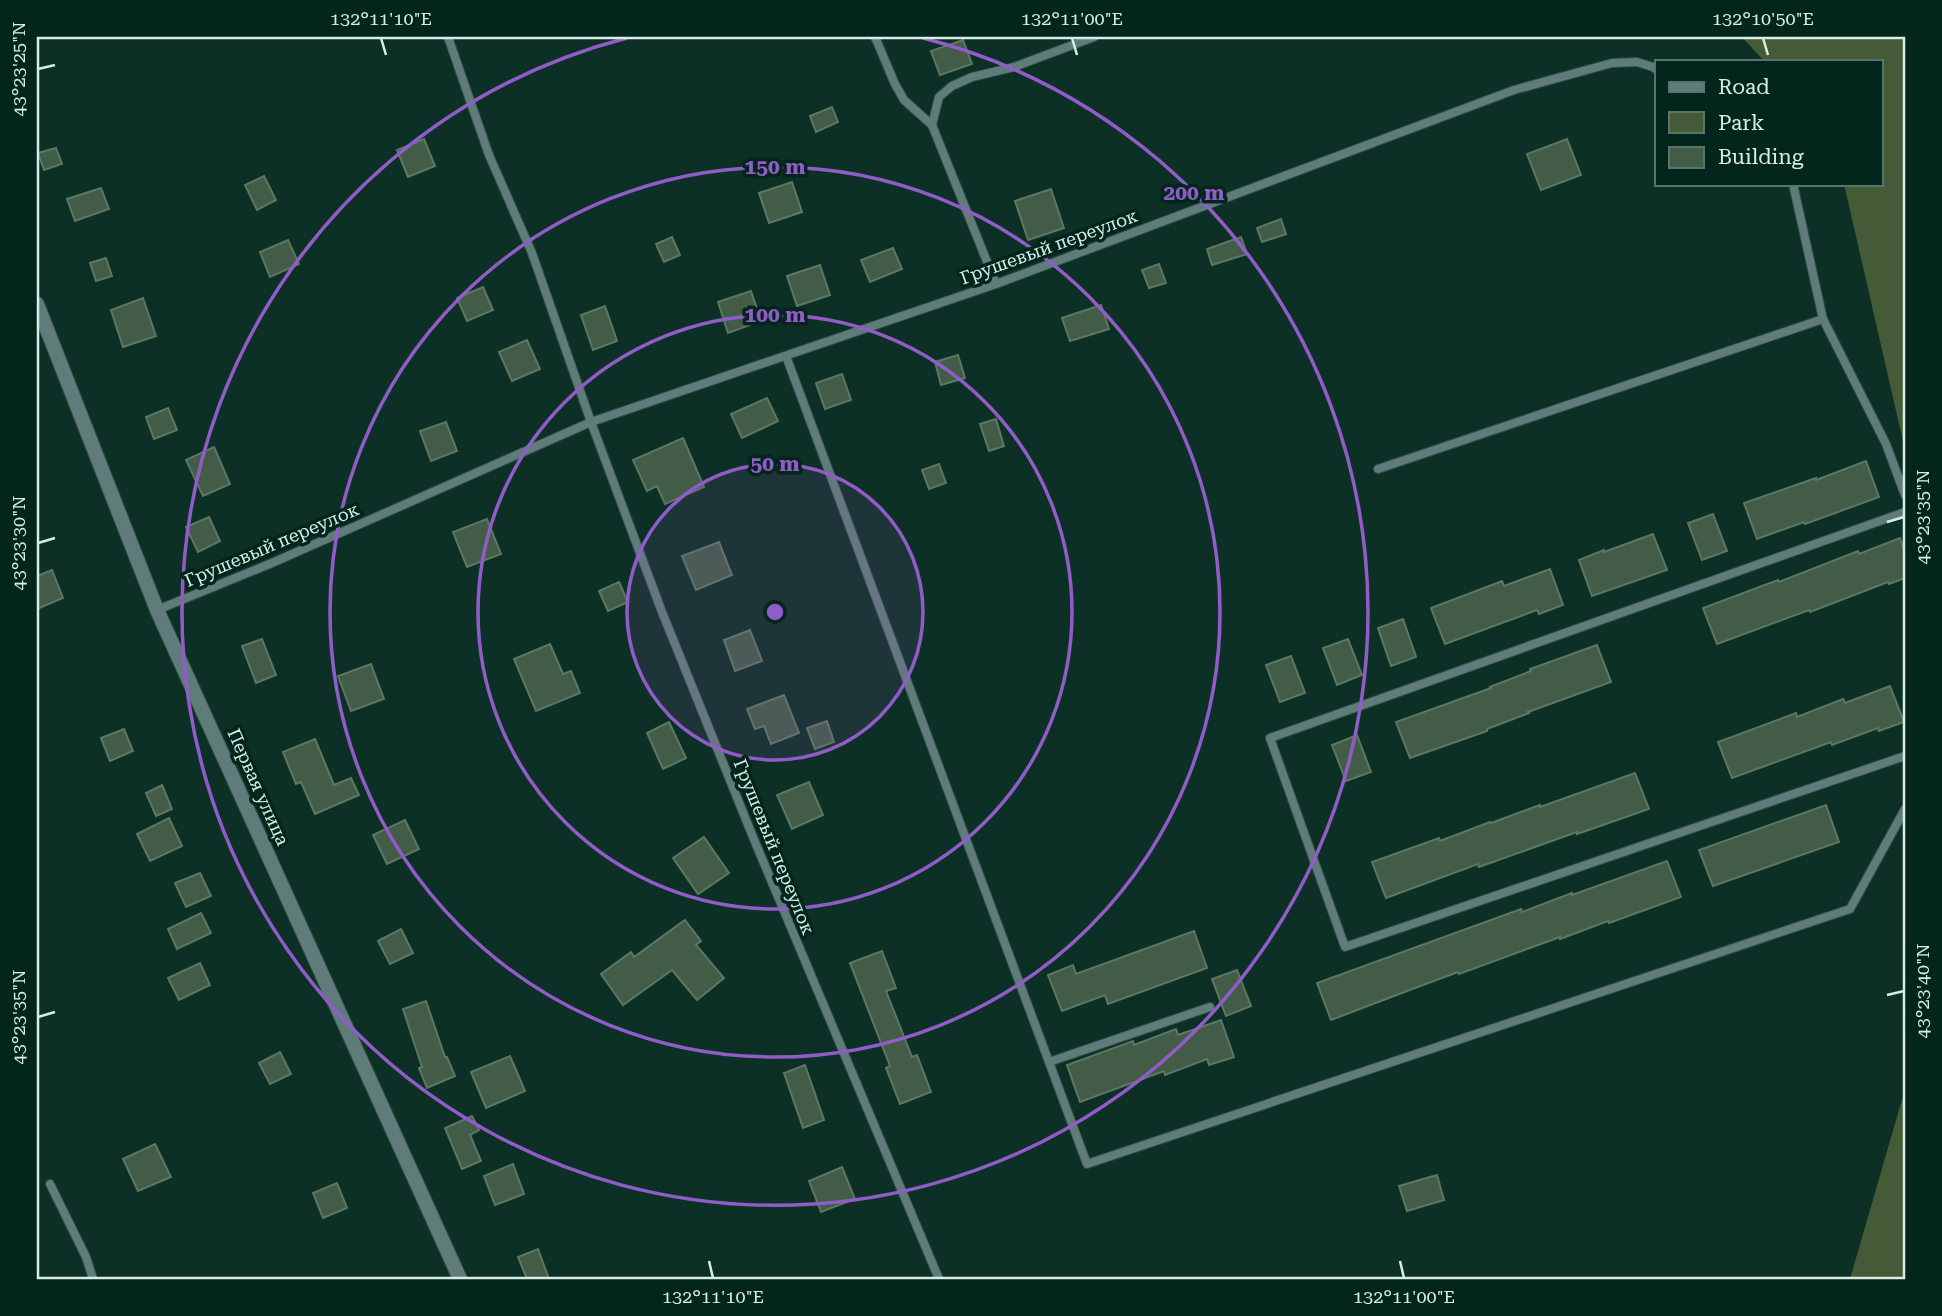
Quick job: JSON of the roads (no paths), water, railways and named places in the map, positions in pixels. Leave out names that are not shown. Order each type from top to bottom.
[{"type":"street","name":"Первая улица","points":[[37,304],[157,610],[460,1279]]},
{"type":"lane","name":"Грушевый переулок","points":[[448,37],[489,155],[532,253],[662,612],[939,1279]]},
{"type":"lane","points":[[875,37],[904,100],[932,125],[996,284]]},
{"type":"lane","points":[[932,125],[939,97],[952,86],[972,77],[1014,67],[1094,37]]},
{"type":"lane","name":"Грушевый переулок","points":[[157,610],[272,564],[591,422],[996,284],[1514,90],[1612,63],[1637,62],[1655,69]]},
{"type":"lane","points":[[1793,186],[1823,319],[1886,444],[1905,495]]},
{"type":"lane","points":[[1378,469],[1823,319]]},
{"type":"lane","points":[[786,356],[1087,1164],[1850,909],[1905,809]]},
{"type":"lane","points":[[1905,512],[1270,738],[1345,947],[1905,756]]},
{"type":"lane","points":[[1049,1062],[1210,1007]]},
{"type":"lane","points":[[50,1184],[86,1257],[93,1279]]}]
